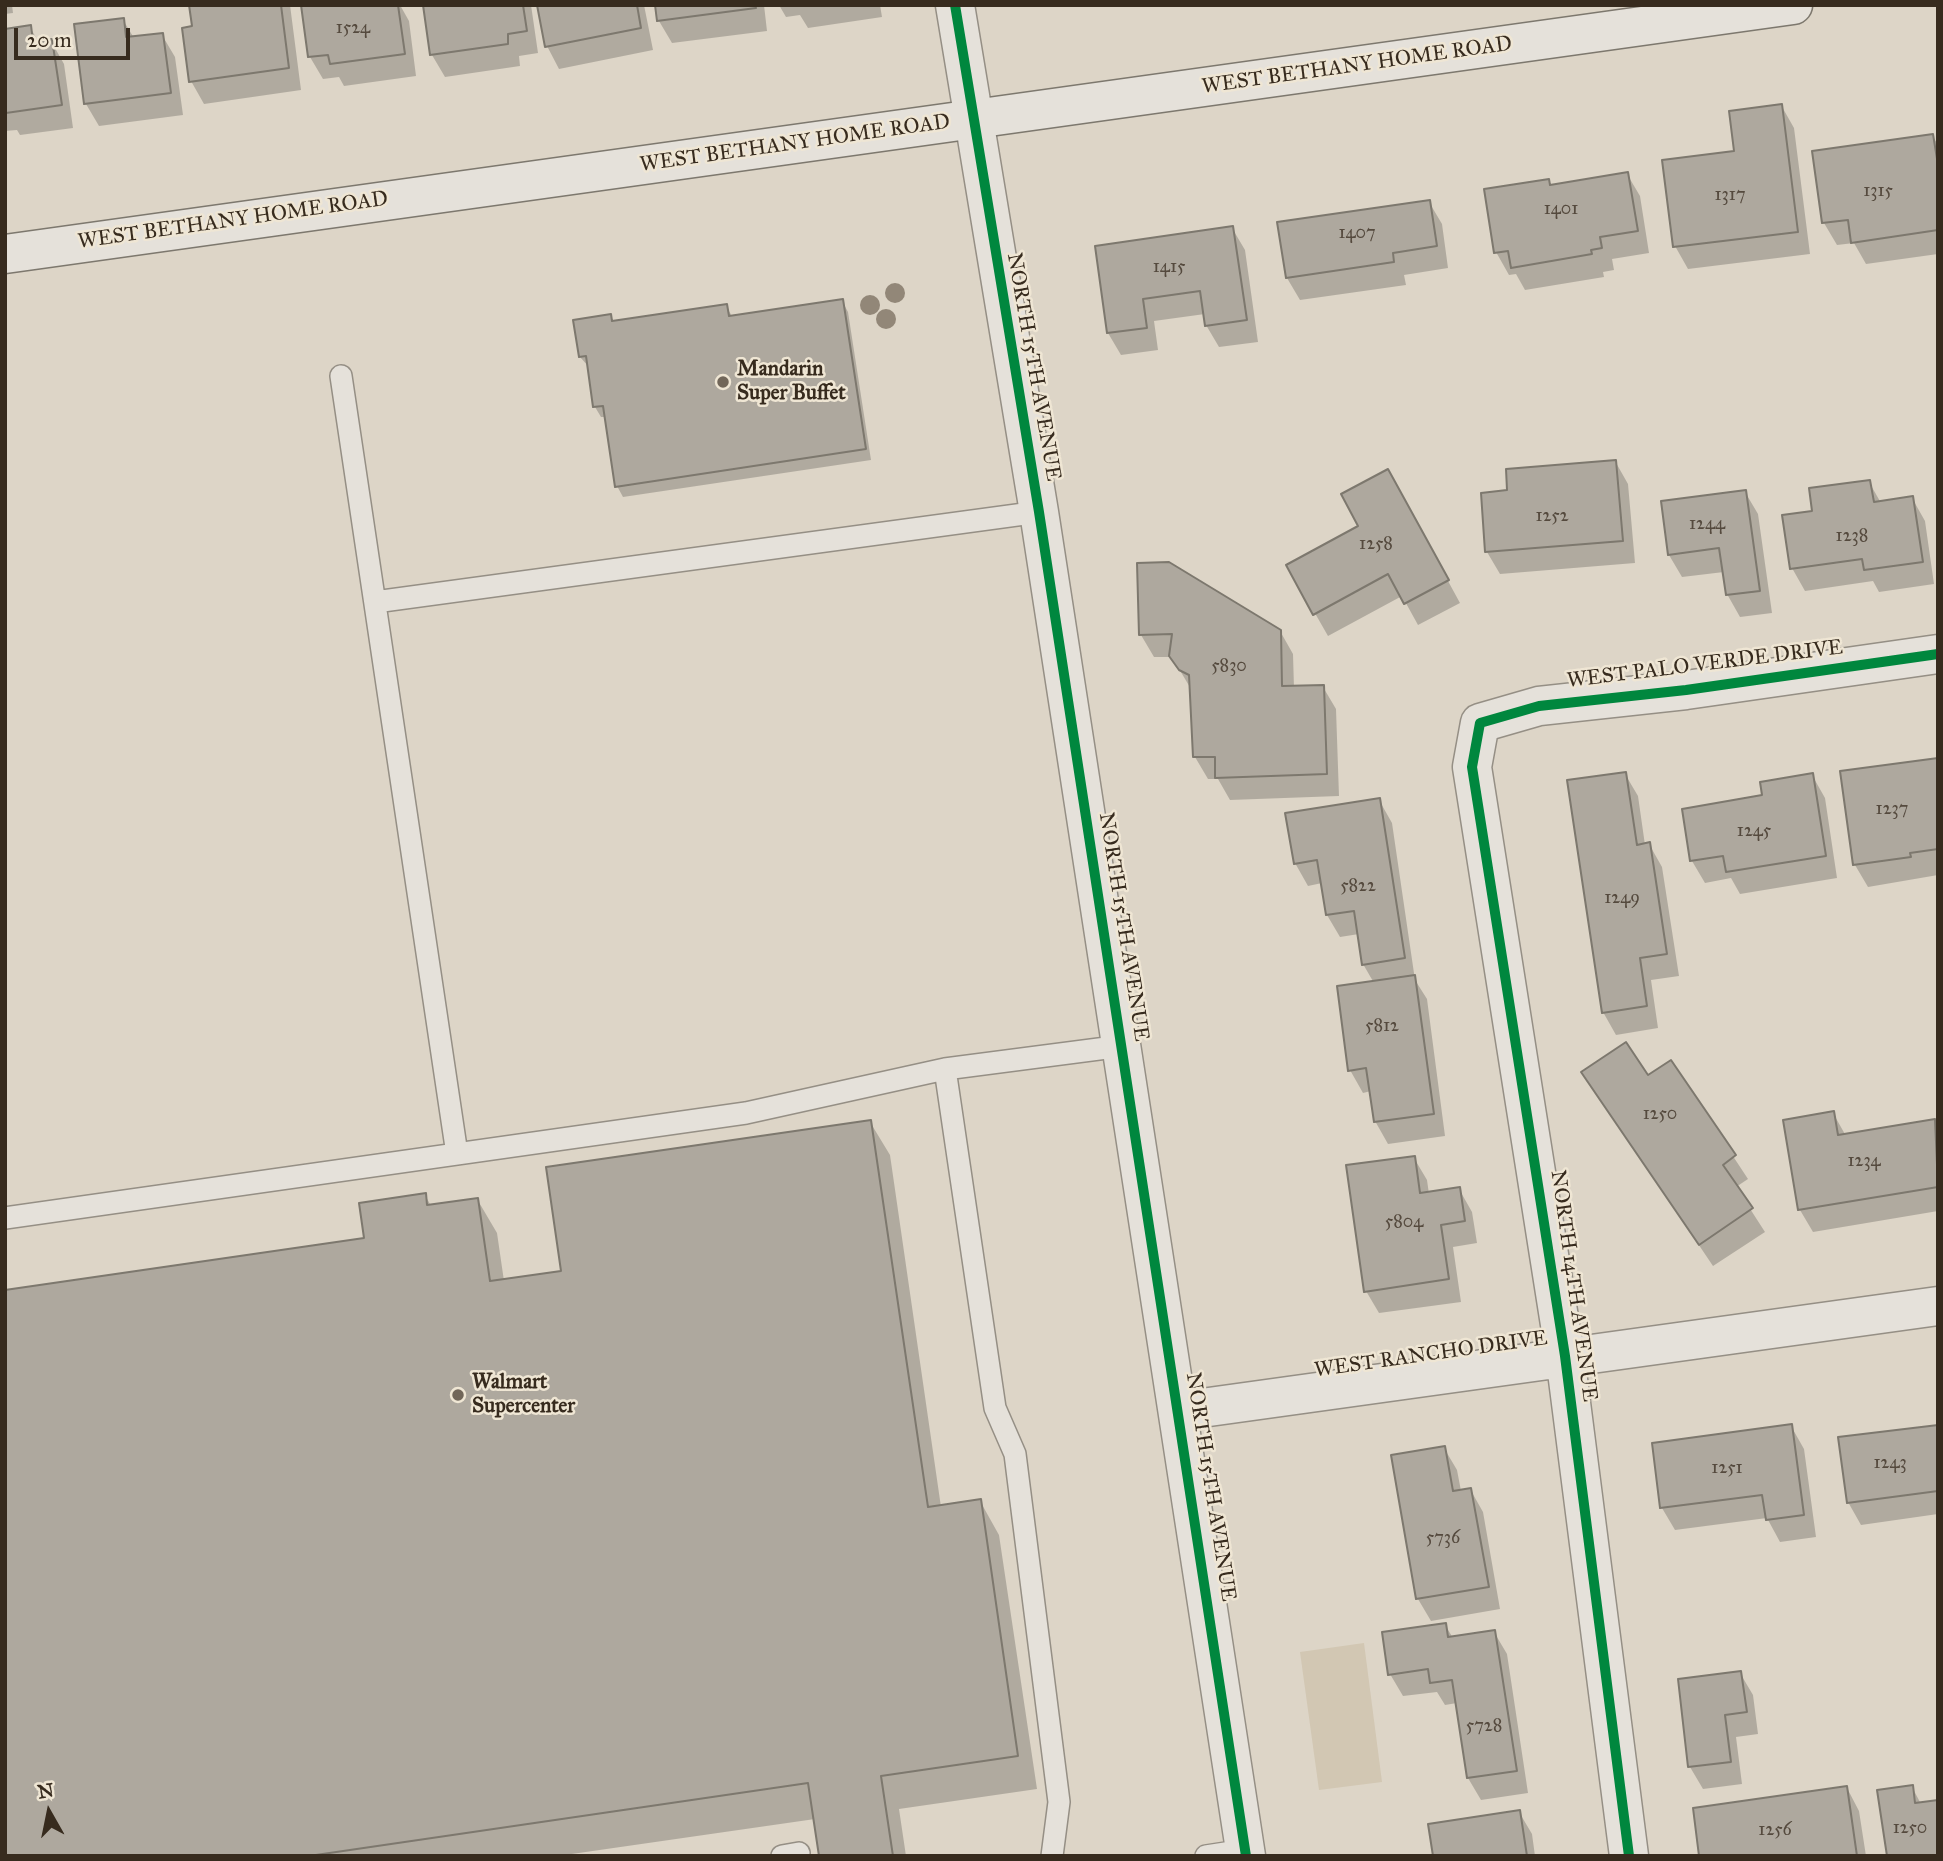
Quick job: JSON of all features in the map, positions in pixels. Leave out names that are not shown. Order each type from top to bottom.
[{"type":"street","name":"NORTH 15TH AVENUE","points":[[955,5],[971,120],[1039,512],[1180,1411],[1246,1853]]},
{"type":"street","name":"WEST BETHANY HOME ROAD","points":[[5,254],[1793,5]]},
{"type":"street","name":"WEST PALO VERDE DRIVE","points":[[1480,723],[1539,706],[1686,690],[1938,654]]},
{"type":"street","name":"NORTH 14TH AVENUE","points":[[1480,723],[1472,767],[1520,1054],[1564,1356],[1629,1856]]},
{"type":"street","name":"WEST RANCHO DRIVE","points":[[1180,1411],[1938,1306]]},
{"type":"lane","points":[[341,376],[457,1154]]},
{"type":"lane","points":[[375,602],[1039,512]]},
{"type":"lane","points":[[5,1218],[746,1114],[946,1069],[1122,1046]]},
{"type":"lane","points":[[946,1069],[995,1408],[1015,1454],[1059,1802],[1052,1856]]},
{"type":"lane","points":[[1206,1856],[1246,1853]]},
{"type":"shaded area","points":[[1364,1643],[1382,1782],[1319,1790],[1300,1652]]},
{"type":"building","points":[[189,5],[281,5],[289,68],[189,82],[182,28],[192,26]]},
{"type":"building","points":[[301,5],[398,5],[405,54],[330,64],[328,55],[308,57]]},
{"type":"building","points":[[423,5],[523,5],[527,31],[508,34],[508,44],[430,55]]},
{"type":"building","points":[[537,5],[637,5],[641,28],[545,47]]},
{"type":"building","points":[[655,5],[755,5],[756,8],[657,21]]},
{"type":"building","points":[[124,18],[126,37],[163,33],[171,93],[84,104],[74,24]]},
{"type":"building","points":[[31,25],[33,42],[52,39],[62,105],[6,113],[5,29]]},
{"type":"building","points":[[1782,104],[1798,232],[1673,247],[1662,160],[1734,151],[1729,111]]},
{"type":"building","points":[[1933,134],[1938,165],[1938,230],[1851,243],[1848,220],[1822,223],[1812,151]]},
{"type":"building","points":[[1628,172],[1638,231],[1600,237],[1602,248],[1591,250],[1592,254],[1511,268],[1508,251],[1494,253],[1484,189],[1549,179],[1550,185]]},
{"type":"building","points":[[1430,200],[1437,246],[1393,253],[1394,262],[1286,278],[1277,222]]},
{"type":"building","points":[[1233,226],[1247,320],[1205,326],[1200,291],[1143,299],[1147,328],[1107,333],[1095,246]]},
{"type":"building","name":"Mandarin Super Buffet","points":[[843,299],[866,449],[615,487],[603,406],[593,407],[586,356],[579,357],[573,320],[611,314],[612,321],[727,304],[729,316]]},
{"type":"building","points":[[1616,460],[1623,541],[1485,552],[1481,493],[1507,490],[1506,469]]},
{"type":"building","points":[[1388,469],[1449,580],[1404,604],[1388,574],[1313,615],[1286,565],[1358,526],[1341,494]]},
{"type":"building","points":[[1870,480],[1874,502],[1913,496],[1923,562],[1864,570],[1862,559],[1790,569],[1782,515],[1812,511],[1809,488]]},
{"type":"building","points":[[1746,490],[1760,591],[1726,595],[1719,548],[1668,555],[1661,501]]},
{"type":"building","points":[[1169,562],[1281,630],[1282,686],[1324,685],[1327,774],[1215,778],[1215,757],[1193,757],[1189,675],[1179,670],[1169,656],[1172,634],[1139,635],[1137,563]]},
{"type":"building","points":[[1938,758],[1938,849],[1910,853],[1911,857],[1853,865],[1840,771]]},
{"type":"building","points":[[1626,772],[1637,845],[1650,842],[1667,954],[1640,958],[1647,1006],[1602,1013],[1567,780]]},
{"type":"building","points":[[1813,773],[1826,856],[1726,872],[1723,856],[1690,861],[1682,809],[1762,795],[1760,782]]},
{"type":"building","points":[[1380,798],[1405,958],[1362,965],[1354,911],[1326,915],[1317,860],[1294,864],[1285,813]]},
{"type":"building","points":[[1415,975],[1434,1114],[1374,1122],[1366,1068],[1348,1071],[1337,986]]},
{"type":"building","points":[[1626,1042],[1648,1075],[1671,1060],[1736,1155],[1723,1165],[1753,1208],[1699,1245],[1581,1072]]},
{"type":"building","points":[[1834,1111],[1838,1135],[1935,1119],[1938,1187],[1798,1210],[1783,1120]]},
{"type":"building","name":"Walmart Supercenter","points":[[871,1120],[928,1507],[981,1499],[1018,1756],[881,1776],[893,1856],[819,1856],[808,1783],[309,1856],[5,1856],[5,1290],[364,1238],[359,1203],[426,1193],[427,1205],[478,1198],[490,1281],[561,1271],[546,1167]]},
{"type":"building","points":[[1415,1156],[1420,1193],[1460,1187],[1465,1221],[1441,1225],[1449,1279],[1364,1292],[1346,1165]]},
{"type":"building","points":[[1792,1424],[1804,1515],[1766,1520],[1762,1495],[1660,1508],[1652,1443]]},
{"type":"building","points":[[1938,1425],[1938,1491],[1847,1503],[1838,1437]]},
{"type":"building","points":[[1445,1446],[1453,1491],[1471,1488],[1489,1587],[1416,1599],[1391,1455]]},
{"type":"building","points":[[1446,1623],[1448,1637],[1495,1630],[1517,1771],[1467,1778],[1452,1680],[1430,1683],[1428,1669],[1388,1675],[1382,1632]]},
{"type":"building","points":[[1741,1671],[1747,1712],[1725,1715],[1731,1762],[1688,1767],[1678,1679]]},
{"type":"building","points":[[1913,1785],[1915,1803],[1938,1800],[1938,1856],[1887,1856],[1877,1790]]},
{"type":"building","points":[[1847,1786],[1857,1856],[1699,1856],[1693,1808]]},
{"type":"building","points":[[1520,1810],[1527,1856],[1433,1856],[1428,1824]]},
{"type":"cycle path","points":[[955,5],[1039,512],[1246,1856]]},
{"type":"cycle path","points":[[1629,1856],[1565,1356],[1472,767],[1480,723],[1539,706],[1686,690],[1938,654]]},
{"type":"place","name":"Mandarin Super Buffet","points":[[723,382]]},
{"type":"place","name":"Walmart Supercenter","points":[[458,1395]]}]
